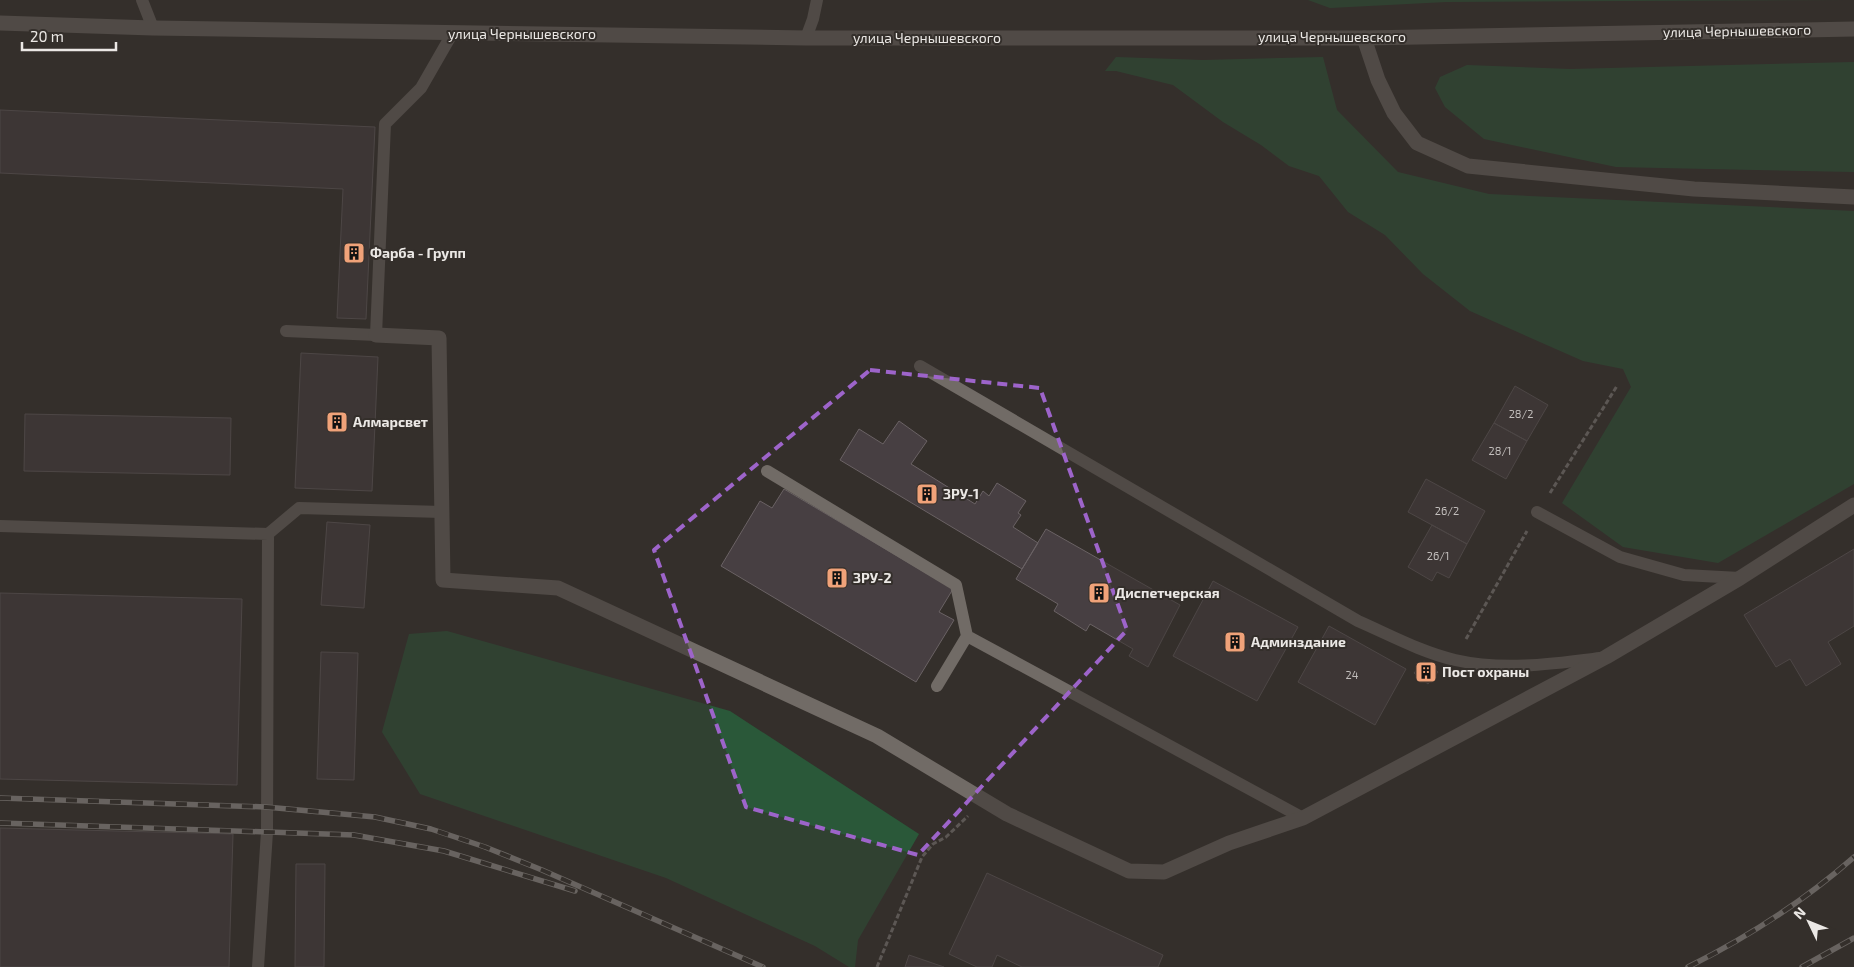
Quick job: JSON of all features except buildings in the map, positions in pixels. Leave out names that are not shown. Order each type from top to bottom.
[{"type":"street","name":"улица Чернышевского","points":[[0,23],[452,34],[806,38],[1364,38],[1854,30]]},
{"type":"street","points":[[1364,38],[1378,80],[1394,113],[1417,143],[1468,166],[1694,189],[1854,197]]},
{"type":"street","points":[[376,335],[439,338],[442,580],[558,588],[877,736],[1007,814],[1129,872],[1164,872],[1229,843],[1303,818],[1606,657],[1740,578],[1854,505]]},
{"type":"lane","points":[[142,0],[153,28]]},
{"type":"lane","points":[[806,38],[817,0]]},
{"type":"lane","points":[[286,331],[376,335],[386,124],[421,88],[452,34]]},
{"type":"lane","points":[[920,366],[1358,621],[1415,647],[1454,660],[1505,666],[1550,665],[1606,657]]},
{"type":"lane","points":[[767,471],[956,585],[967,636],[938,686]]},
{"type":"lane","points":[[0,526],[268,534],[299,508],[442,512]]},
{"type":"lane","points":[[1538,512],[1620,557],[1684,575],[1740,578]]},
{"type":"lane","points":[[258,967],[267,832],[268,534]]},
{"type":"lane","points":[[967,636],[1303,818]]},
{"type":"path","points":[[878,967],[915,871],[922,858],[932,844],[946,837],[984,800]]},
{"type":"highlighted area","points":[[870,370],[1040,388],[1127,630],[918,855],[746,807],[654,550]]},
{"type":"green space","points":[[1308,0],[1854,0],[1446,2],[1330,8]]},
{"type":"green space","points":[[1116,57],[1203,60],[1323,57],[1337,110],[1398,172],[1489,194],[1854,211],[1854,484],[1718,563],[1623,547],[1562,503],[1631,387],[1623,369],[1583,361],[1470,311],[1423,274],[1385,235],[1348,212],[1319,176],[1289,166],[1261,145],[1223,122],[1173,85],[1116,71],[1105,71]]},
{"type":"green space","points":[[1854,62],[1854,172],[1616,167],[1484,139],[1445,107],[1435,88],[1440,77],[1467,65],[1570,69]]},
{"type":"green space","points":[[447,631],[730,711],[919,834],[858,940],[855,967],[849,967],[815,946],[666,878],[420,794],[382,732],[409,634]]},
{"type":"railway","points":[[0,798],[266,807],[375,817],[431,829],[485,847],[542,870],[763,967]]},
{"type":"railway","points":[[0,823],[354,835],[444,851],[575,891]]},
{"type":"railway","points":[[1688,967],[1754,931],[1815,889],[1854,857]]},
{"type":"railway","points":[[1802,967],[1854,938]]},
{"type":"place","name":"Фарба - Групп","points":[[354,253]]},
{"type":"place","name":"Алмарсвет","points":[[337,422]]},
{"type":"place","name":"ЗРУ-1","points":[[927,494]]},
{"type":"place","name":"ЗРУ-2","points":[[837,578]]},
{"type":"place","name":"Диспетчерская","points":[[1099,593]]},
{"type":"place","name":"Админздание","points":[[1235,642]]},
{"type":"place","name":"Пост охраны","points":[[1426,672]]}]
